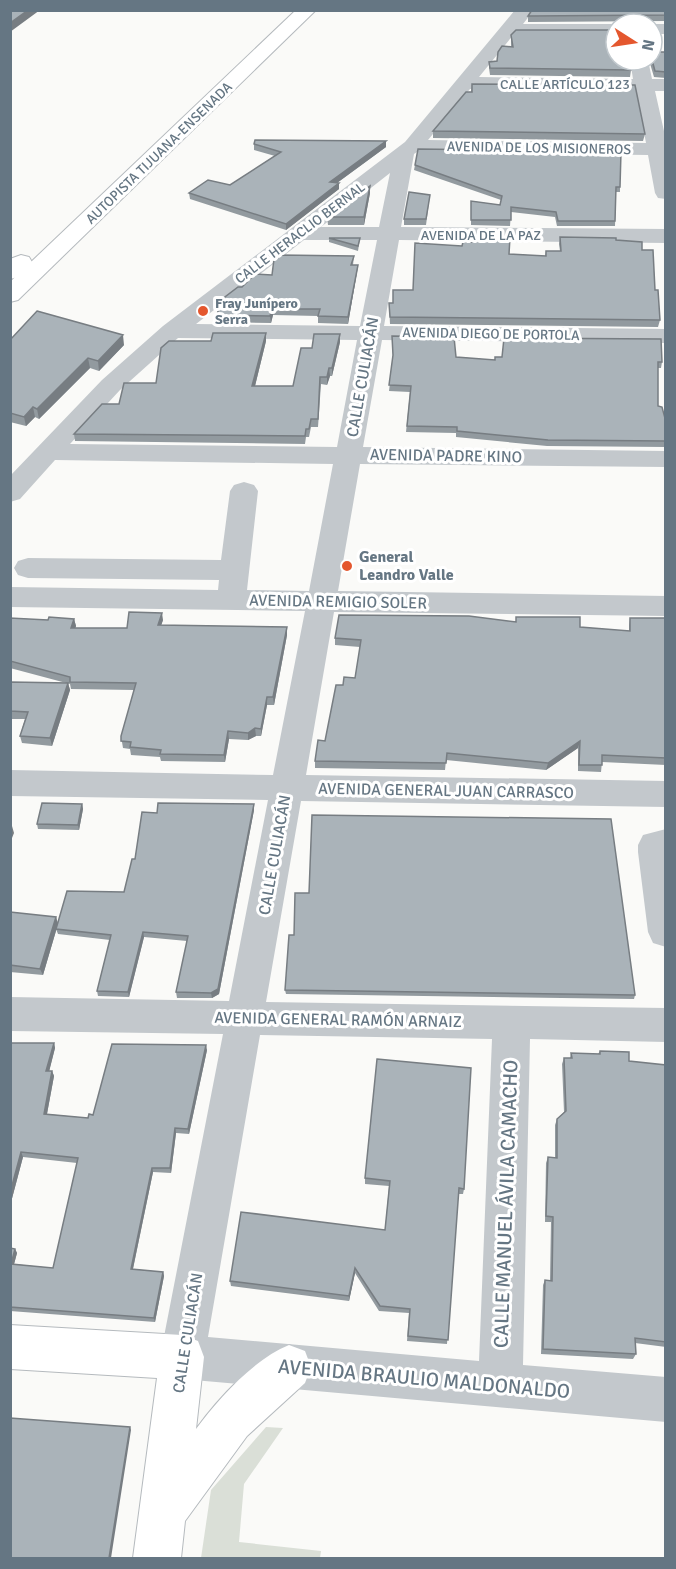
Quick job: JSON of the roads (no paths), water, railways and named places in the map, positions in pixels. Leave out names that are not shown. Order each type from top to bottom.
[{"type":"main road","name":"AUTOPISTA TIJUANA-ENSENADA","points":[[14,266],[287,10]]},
{"type":"main road","name":"AUTOPISTA TIJUANA-ENSENADA","points":[[10,296],[307,10]]},
{"type":"main road","points":[[10,1347],[182,1357]]},
{"type":"main road","name":"CALLE CULIACÁN","points":[[157,1558],[182,1357]]},
{"type":"main road","points":[[164,1511],[231,1420],[289,1367]]},
{"type":"street","name":"CALLE HERACLIO BERNAL","points":[[10,493],[111,385],[172,331],[408,150],[525,10]]},
{"type":"street","points":[[510,29],[604,24]]},
{"type":"street","points":[[647,72],[656,85],[666,193]]},
{"type":"street","name":"CALLE ARTÍCULO 123","points":[[465,83],[656,85]]},
{"type":"street","name":"AVENIDA DE LOS MISIONEROS","points":[[408,150],[662,149]]},
{"type":"street","name":"CALLE CULIACÁN","points":[[182,1357],[370,332],[408,150]]},
{"type":"street","name":"AVENIDA DE LA PAZ","points":[[297,233],[666,236]]},
{"type":"street","name":"AVENIDA DIEGO DE PORTOLA","points":[[172,331],[666,336]]},
{"type":"street","name":"AVENIDA PADRE KINO","points":[[47,452],[666,459]]},
{"type":"street","points":[[231,600],[244,491]]},
{"type":"street","points":[[28,568],[234,570]]},
{"type":"street","name":"AVENIDA REMIGIO SOLER","points":[[10,597],[666,606]]},
{"type":"street","name":"AVENIDA GENERAL JUAN CARRASCO","points":[[10,783],[666,794]]},
{"type":"street","points":[[666,843],[655,845],[666,932]]},
{"type":"street","name":"AVENIDA GENERAL RAMÓN ARNAIZ","points":[[10,1014],[666,1025]]},
{"type":"street","name":"CALLE MANUEL ÁVILA CAMACHO","points":[[500,1384],[512,1023]]},
{"type":"street","name":"AVENIDA BRAULIO MALDONALDO","points":[[182,1357],[666,1400]]},
{"type":"place","name":"Fray Junípero Serra","points":[[203,311]]},
{"type":"place","name":"General Leandro Valle","points":[[347,566]]}]
